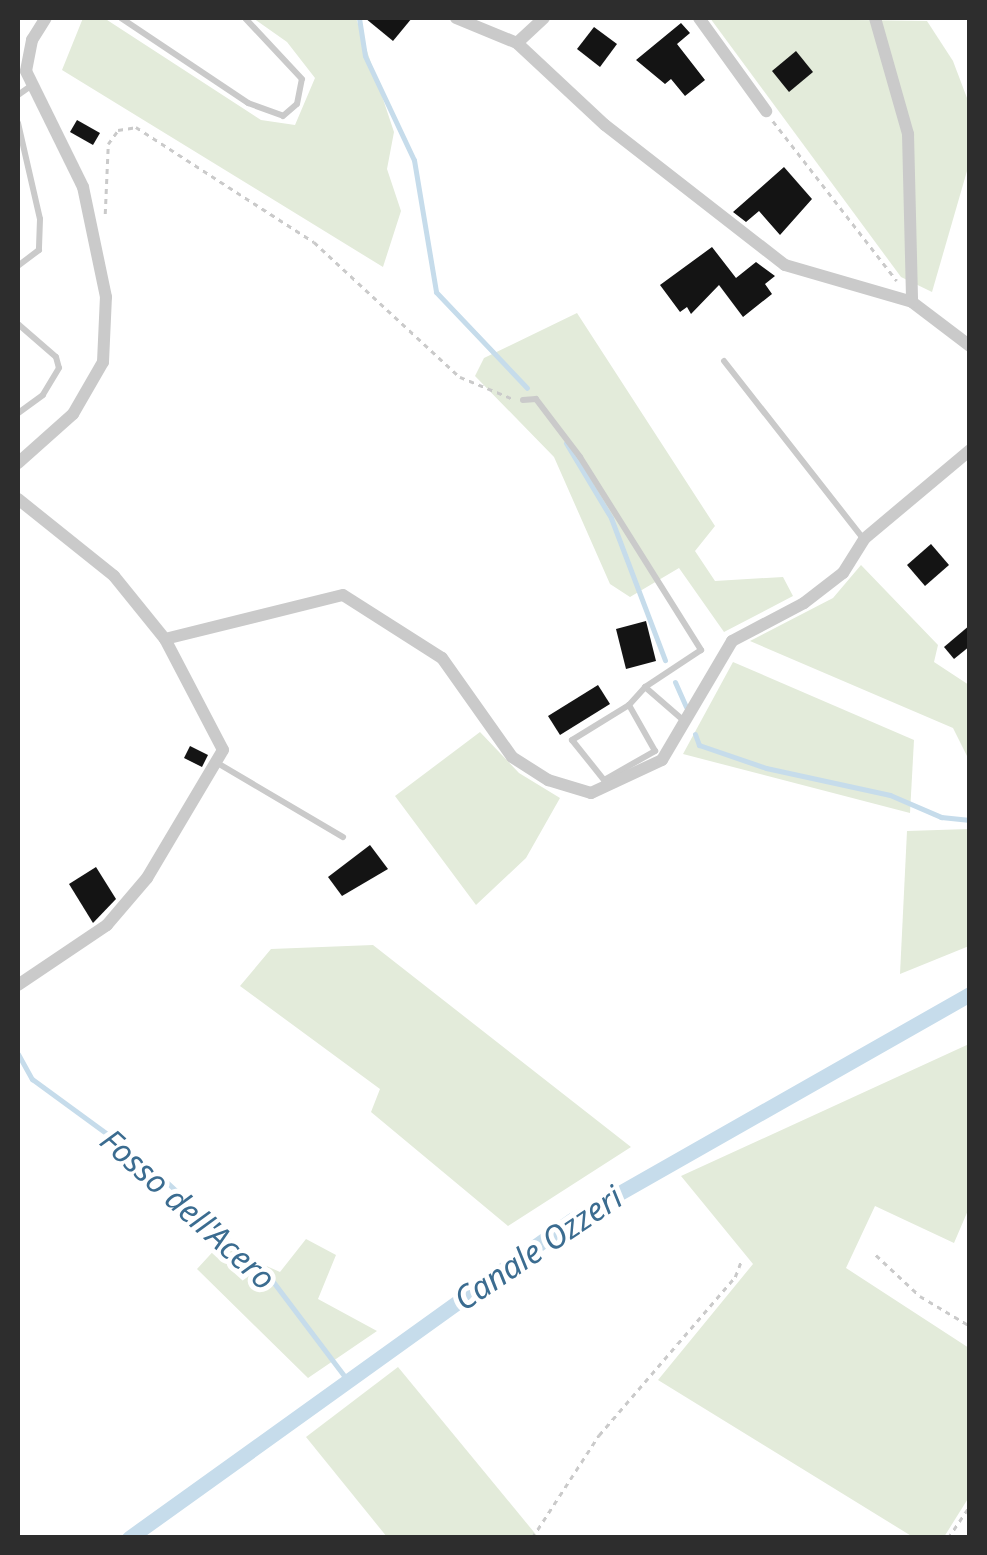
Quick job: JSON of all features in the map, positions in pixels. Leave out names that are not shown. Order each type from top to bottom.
[{"type":"street","points":[[18,463],[72,414],[103,362],[106,297],[83,188],[26,71],[32,40],[46,18]]},
{"type":"street","points":[[456,18],[518,42],[605,125],[785,265],[912,302],[970,346]]},
{"type":"street","points":[[518,42],[544,18]]},
{"type":"street","points":[[699,18],[766,111]]},
{"type":"street","points":[[875,18],[908,134],[912,302]]},
{"type":"street","points":[[165,638],[343,595],[442,658],[512,757],[548,780],[591,793],[662,760],[688,724],[732,641],[804,604],[843,574],[864,540],[970,450]]},
{"type":"street","points":[[18,499],[114,576],[165,638],[223,750],[146,878],[107,925],[18,985]]},
{"type":"lane","points":[[121,18],[248,103],[283,116],[297,104],[302,80],[245,18]]},
{"type":"lane","points":[[18,95],[32,85]]},
{"type":"lane","points":[[18,123],[40,218],[39,250],[18,266]]},
{"type":"lane","points":[[18,324],[56,357],[58,368],[44,395],[18,412]]},
{"type":"lane","points":[[724,362],[864,540]]},
{"type":"lane","points":[[523,400],[536,399],[580,457],[701,650],[645,687],[629,705],[572,740],[604,780],[654,751],[629,705]]},
{"type":"lane","points":[[645,687],[688,724]]},
{"type":"lane","points":[[218,764],[343,838]]},
{"type":"path","points":[[766,111],[912,302]]},
{"type":"path","points":[[92,231],[110,207],[103,168],[108,144],[118,130],[136,127],[314,242],[460,377],[496,397],[523,400]]},
{"type":"path","points":[[876,1255],[920,1296],[970,1326]]},
{"type":"path","points":[[532,1538],[600,1435],[735,1277],[741,1262]]},
{"type":"path","points":[[948,1538],[970,1505]]},
{"type":"green space","points":[[83,18],[104,18],[261,120],[295,125],[315,78],[287,42],[253,18],[356,18],[394,132],[387,169],[401,211],[383,267],[62,70]]},
{"type":"green space","points":[[710,18],[927,21],[953,61],[970,106],[969,164],[932,292],[901,277]]},
{"type":"green space","points":[[577,313],[715,526],[695,551],[715,581],[783,577],[793,596],[724,632],[679,568],[630,597],[610,584],[554,457],[475,376],[484,358]]},
{"type":"green space","points":[[861,565],[938,645],[934,662],[969,685],[969,760],[953,728],[750,641],[833,598]]},
{"type":"green space","points":[[733,662],[914,740],[910,813],[683,754]]},
{"type":"green space","points":[[480,732],[519,773],[560,798],[526,858],[476,905],[395,796]]},
{"type":"green space","points":[[969,829],[969,946],[900,974],[907,831]]},
{"type":"green space","points":[[373,945],[631,1147],[508,1226],[371,1112],[380,1089],[240,986],[271,949]]},
{"type":"green space","points":[[969,1044],[969,1208],[954,1243],[875,1206],[846,1268],[969,1348],[969,1497],[944,1537],[913,1537],[658,1380],[753,1264],[681,1176]]},
{"type":"green space","points":[[306,1239],[336,1255],[318,1299],[377,1331],[308,1378],[197,1269],[219,1245],[280,1272]]},
{"type":"green space","points":[[398,1367],[538,1537],[387,1537],[306,1437]]},
{"type":"building","points":[[365,18],[412,18],[393,41]]},
{"type":"building","points":[[681,23],[690,33],[677,44],[705,80],[685,96],[671,79],[665,84],[636,60]]},
{"type":"building","points":[[594,27],[617,44],[600,67],[577,49]]},
{"type":"building","points":[[796,51],[813,72],[789,92],[772,71]]},
{"type":"building","points":[[77,120],[100,133],[93,145],[70,132]]},
{"type":"building","points":[[784,167],[812,199],[780,235],[759,211],[746,222],[733,212]]},
{"type":"building","points":[[712,247],[736,278],[756,262],[775,276],[765,284],[772,294],[743,317],[719,285],[691,314],[687,307],[680,312],[660,285]]},
{"type":"building","points":[[931,544],[949,565],[925,586],[907,565]]},
{"type":"building","points":[[646,621],[656,661],[626,669],[616,629]]},
{"type":"building","points":[[970,625],[970,646],[954,659],[944,647]]},
{"type":"building","points":[[598,685],[610,704],[560,735],[548,716]]},
{"type":"building","points":[[190,746],[208,755],[202,767],[184,758]]},
{"type":"building","points":[[370,845],[388,869],[342,896],[328,877]]},
{"type":"building","points":[[96,867],[116,899],[93,923],[69,884]]},
{"type":"waterway","points":[[359,18],[365,56],[414,160],[436,292],[527,388]]},
{"type":"waterway","points":[[566,443],[611,518],[665,660]]},
{"type":"waterway","points":[[675,682],[686,707]]},
{"type":"waterway","points":[[695,734],[699,745],[766,768],[890,795],[941,817],[970,820]]},
{"type":"waterway","name":"Canale Ozzeri","points":[[129,1538],[572,1220],[970,994]]},
{"type":"waterway","name":"Fosso dell'Acero","points":[[18,1054],[32,1079],[144,1161],[271,1279],[346,1378]]}]
